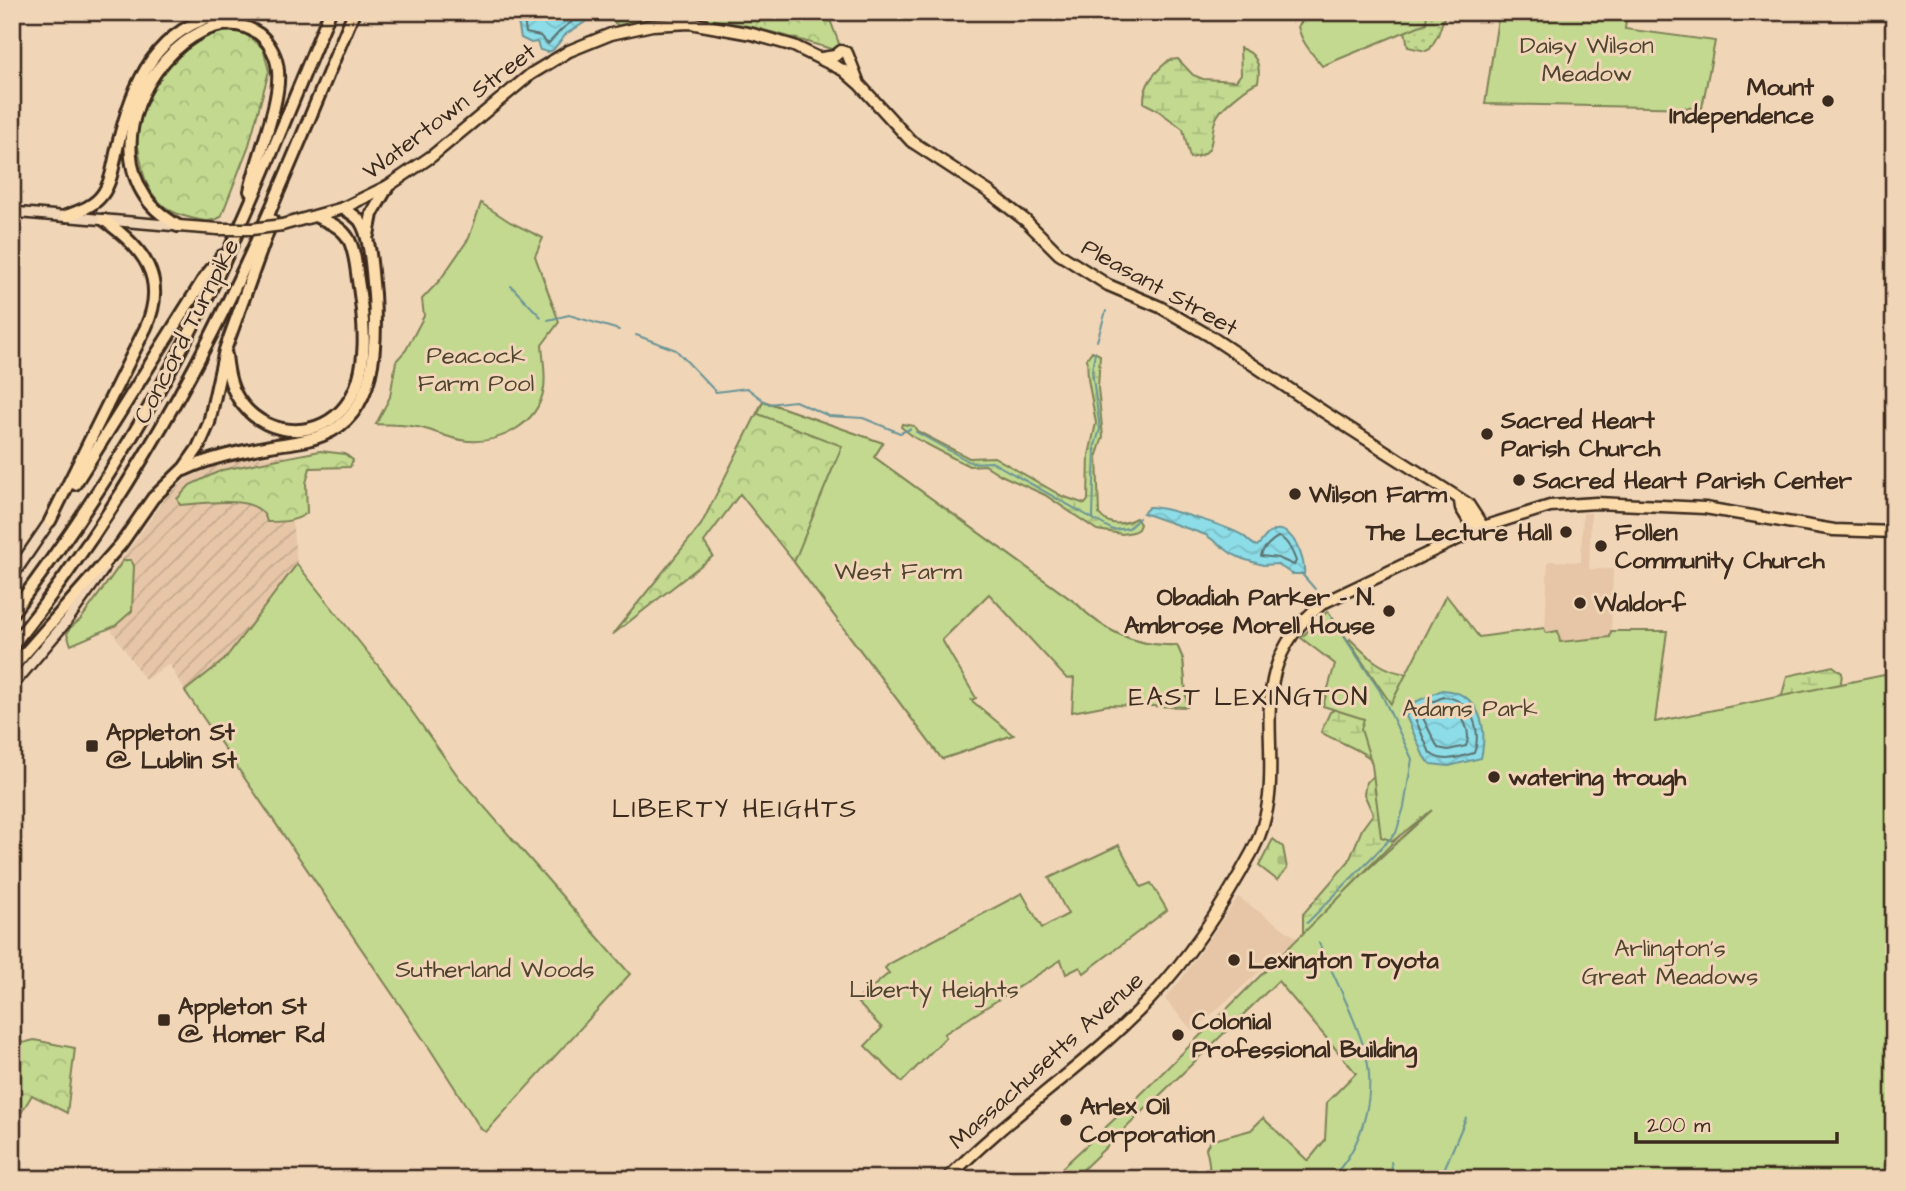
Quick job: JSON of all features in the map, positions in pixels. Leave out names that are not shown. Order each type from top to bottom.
[{"type":"highway","points":[[65,216],[93,204],[106,189],[130,98],[149,63],[161,48],[182,31],[226,12]]},
{"type":"highway","name":"Concord Turnpike","points":[[247,211],[330,12]]},
{"type":"highway","name":"Concord Turnpike","points":[[12,646],[90,541],[155,437],[214,331],[354,12]]},
{"type":"highway","points":[[50,521],[205,277],[234,241],[247,211],[255,165],[276,96],[278,68],[270,47],[260,35],[241,26],[221,25],[192,36],[169,55],[147,84],[135,114],[132,151],[139,187],[152,206],[178,226]]},
{"type":"highway","points":[[367,241],[371,218],[388,186]]},
{"type":"highway","points":[[12,668],[121,544],[153,498],[193,456],[206,431],[225,351],[270,230],[279,188]]},
{"type":"highway","points":[[181,471],[223,455],[321,436],[337,428],[353,413],[367,387],[373,357],[374,294],[367,241],[360,222],[343,208]]},
{"type":"highway","points":[[225,351],[230,380],[238,398],[250,413],[267,425],[290,430],[314,428],[335,417],[348,402],[357,382],[363,352],[362,309],[356,268],[352,247],[346,236],[336,226],[317,217]]},
{"type":"highway","points":[[50,521],[146,327],[153,306],[153,279],[145,259],[130,239],[104,220]]},
{"type":"highway","name":"Concord Turnpike","points":[[12,613],[76,523],[139,424],[192,328],[234,241]]},
{"type":"main road","name":"Watertown Street","points":[[12,212],[218,229],[251,229],[317,217],[343,208],[388,186],[432,156],[537,70],[569,51],[611,34],[652,25],[690,23],[752,34],[841,63]]},
{"type":"main road","name":"Pleasant Street","points":[[841,63],[911,141],[989,192],[1024,220],[1059,254],[1098,279],[1160,307],[1210,336],[1460,501],[1461,508],[1479,529]]},
{"type":"main road","name":"Massachusetts Avenue","points":[[947,1179],[985,1142],[1120,1028],[1148,1000],[1175,971],[1217,909],[1251,853],[1266,820],[1269,800],[1268,719],[1271,685],[1281,652],[1305,617],[1323,603],[1360,583],[1479,529],[1549,506],[1595,503],[1705,508],[1834,530],[1894,532]]},
{"type":"main road","points":[[12,577],[50,521]]},
{"type":"main road","points":[[12,686],[66,622],[121,544]]},
{"type":"shaded area","points":[[284,455],[297,564],[224,660],[185,691],[169,664],[145,680],[110,628],[83,641],[76,623],[167,496],[190,477],[211,468],[235,460]]},
{"type":"shaded area","points":[[1583,513],[1591,513],[1589,569],[1613,569],[1611,637],[1559,642],[1545,633],[1548,561],[1581,562]]},
{"type":"shaded area","name":"Lexington Toyota","points":[[1238,897],[1297,938],[1193,1031],[1165,999]]},
{"type":"green space","points":[[613,12],[827,12],[840,46],[836,50],[762,30],[707,19],[670,18],[618,25],[613,22]]},
{"type":"green space","points":[[1310,12],[1427,12],[1426,23],[1322,66],[1299,32],[1298,26]]},
{"type":"green space","points":[[1408,12],[1446,12],[1430,49],[1426,51],[1408,47],[1404,25]]},
{"type":"green space","name":"Daisy Wilson Meadow","points":[[1499,12],[1627,12],[1625,29],[1715,41],[1702,108],[1485,104]]},
{"type":"green space","points":[[229,30],[244,33],[263,48],[269,71],[249,145],[221,217],[203,221],[171,211],[156,199],[143,173],[137,130],[146,95],[166,64],[195,42]]},
{"type":"green space","points":[[1240,48],[1254,57],[1259,71],[1258,82],[1220,111],[1210,147],[1200,156],[1190,158],[1183,129],[1144,103],[1148,84],[1169,60],[1178,59],[1193,75],[1203,79],[1236,81],[1241,74]]},
{"type":"green space","name":"Peacock Farm Pool","points":[[481,203],[510,222],[543,238],[535,256],[559,322],[542,345],[545,382],[540,401],[524,423],[488,440],[461,440],[419,427],[376,424],[390,397],[396,361],[406,350],[424,316],[422,299],[440,280],[469,238]]},
{"type":"green space","points":[[1092,351],[1100,355],[1098,388],[1103,437],[1097,455],[1099,514],[1116,524],[1136,518],[1140,524],[1133,532],[1122,534],[1097,530],[1045,495],[985,465],[969,466],[915,438],[901,427],[902,424],[914,426],[917,431],[969,458],[994,457],[1062,496],[1085,504],[1088,500],[1089,455],[1096,423],[1088,379],[1087,358]]},
{"type":"green space","name":"West Farm","points":[[763,401],[883,443],[874,457],[1077,604],[1099,623],[1135,641],[1177,645],[1183,659],[1187,707],[1157,653],[989,593],[942,640],[949,652],[907,696],[1013,735],[942,759],[740,494],[704,542],[713,556],[612,635],[701,525]]},
{"type":"green space","name":"West Farm","points":[[763,401],[883,443],[874,457],[1077,604],[1099,623],[1135,641],[1177,645],[1183,659],[1187,707],[1108,705],[1072,712],[1074,678],[1067,679],[989,594],[942,640],[976,698],[971,700],[1013,735],[942,759],[794,562],[842,446],[758,414]]},
{"type":"green space","points":[[320,451],[345,454],[353,460],[350,467],[310,468],[306,483],[307,513],[298,518],[267,522],[262,513],[243,503],[180,505],[177,499],[190,485],[222,470]]},
{"type":"green space","points":[[131,560],[134,566],[132,611],[115,626],[71,645],[67,634],[70,628],[81,619],[123,561]]},
{"type":"green space","name":"Sutherland Woods","points":[[297,564],[388,678],[460,779],[630,974],[486,1132],[481,1129],[430,1049],[185,691],[224,660]]},
{"type":"green space","name":"Arlington's Great Meadows","points":[[1446,595],[1479,637],[1544,628],[1546,633],[1558,631],[1560,642],[1610,637],[1611,631],[1667,631],[1655,722],[1894,673],[1894,1179],[1204,1179],[1209,1168],[1206,1148],[1210,1141],[1251,1130],[1263,1118],[1308,1161],[1325,1140],[1327,1102],[1356,1073],[1278,981],[1073,1179],[1050,1179],[1134,1101],[1367,870],[1432,810],[1393,841],[1381,837],[1372,765],[1361,729],[1364,719],[1323,706],[1335,664],[1301,638],[1328,611],[1391,704]]},
{"type":"green space","points":[[1350,639],[1384,667],[1409,674],[1452,794],[1409,826],[1303,935],[1303,914],[1349,861],[1362,829],[1373,814],[1364,794],[1366,782],[1375,774],[1376,766],[1362,752],[1321,732],[1330,712],[1346,704],[1343,648]]},
{"type":"green space","points":[[1833,666],[1842,673],[1840,692],[1781,699],[1787,676]]},
{"type":"green space","points":[[1273,839],[1283,847],[1287,869],[1277,880],[1259,866]]},
{"type":"green space","name":"Liberty Heights","points":[[1119,845],[1141,887],[1151,883],[1167,910],[1084,973],[1080,967],[1066,974],[1061,960],[944,1034],[946,1037],[902,1082],[865,1046],[882,1028],[856,1001],[889,973],[885,968],[889,964],[1022,893],[1042,928],[1068,914],[1049,878]]},
{"type":"green space","points":[[12,1037],[23,1043],[34,1040],[75,1048],[67,1113],[32,1095],[18,1118],[12,1115]]},
{"type":"water","points":[[516,12],[594,12],[587,21],[566,34],[553,50],[548,52],[540,50],[537,42],[531,43],[521,38]]},
{"type":"water","points":[[1149,507],[1222,526],[1242,535],[1257,546],[1273,531],[1286,532],[1300,552],[1304,574],[1292,574],[1277,564],[1263,565],[1243,559],[1206,535],[1143,513]]},
{"type":"water","points":[[1442,690],[1455,692],[1473,704],[1482,723],[1481,758],[1449,766],[1431,764],[1424,757],[1406,716],[1413,703]]},
{"type":"waterway","points":[[511,286],[541,317]]},
{"type":"waterway","points":[[1097,341],[1106,311]]},
{"type":"waterway","points":[[548,320],[569,315],[619,330]]},
{"type":"waterway","points":[[636,335],[676,350],[716,392],[747,388],[768,404],[795,401],[829,416],[863,418],[900,433],[910,429]]},
{"type":"waterway","points":[[1093,517],[1095,446],[1100,429],[1092,371],[1095,352]]},
{"type":"waterway","points":[[916,432],[972,463],[992,462],[1113,530],[1129,528],[1139,518]]},
{"type":"waterway","points":[[1301,573],[1315,589]]},
{"type":"waterway","points":[[1307,923],[1396,833],[1404,807],[1412,759],[1380,691],[1331,617]]},
{"type":"waterway","points":[[1319,943],[1360,1035],[1368,1065],[1369,1083],[1365,1118],[1359,1136],[1342,1166],[1330,1179]]},
{"type":"waterway","points":[[1440,1179],[1466,1118]]},
{"type":"waterway","points":[[1391,1162],[1394,1179]]},
{"type":"place","name":"Mount Independence","points":[[1828,101]]},
{"type":"place","name":"Sacred Heart Parish Church","points":[[1487,434]]},
{"type":"place","name":"Sacred Heart Parish Center","points":[[1519,480]]},
{"type":"place","name":"Wilson Farm","points":[[1295,494]]},
{"type":"place","name":"The Lecture Hall","points":[[1566,532]]},
{"type":"place","name":"Follen Community Church","points":[[1601,546]]},
{"type":"place","name":"Waldorf","points":[[1580,603]]},
{"type":"place","name":"Obadiah Parker – N. Ambrose Morell House","points":[[1389,611]]},
{"type":"place","name":"Appleton St @ Lublin St","points":[[92,746]]},
{"type":"place","name":"watering trough","points":[[1494,777]]},
{"type":"place","name":"Lexington Toyota","points":[[1234,960]]},
{"type":"place","name":"Appleton St @ Homer Rd","points":[[164,1020]]},
{"type":"place","name":"Colonial Professional Building","points":[[1178,1035]]},
{"type":"place","name":"Arlex Oil Corporation","points":[[1066,1120]]},
{"type":"district","name":"EAST LEXINGTON","points":[[1249,696]]},
{"type":"district","name":"LIBERTY HEIGHTS","points":[[735,808]]},
{"type":"park label","name":"Adams Park","points":[[1470,708]]}]
